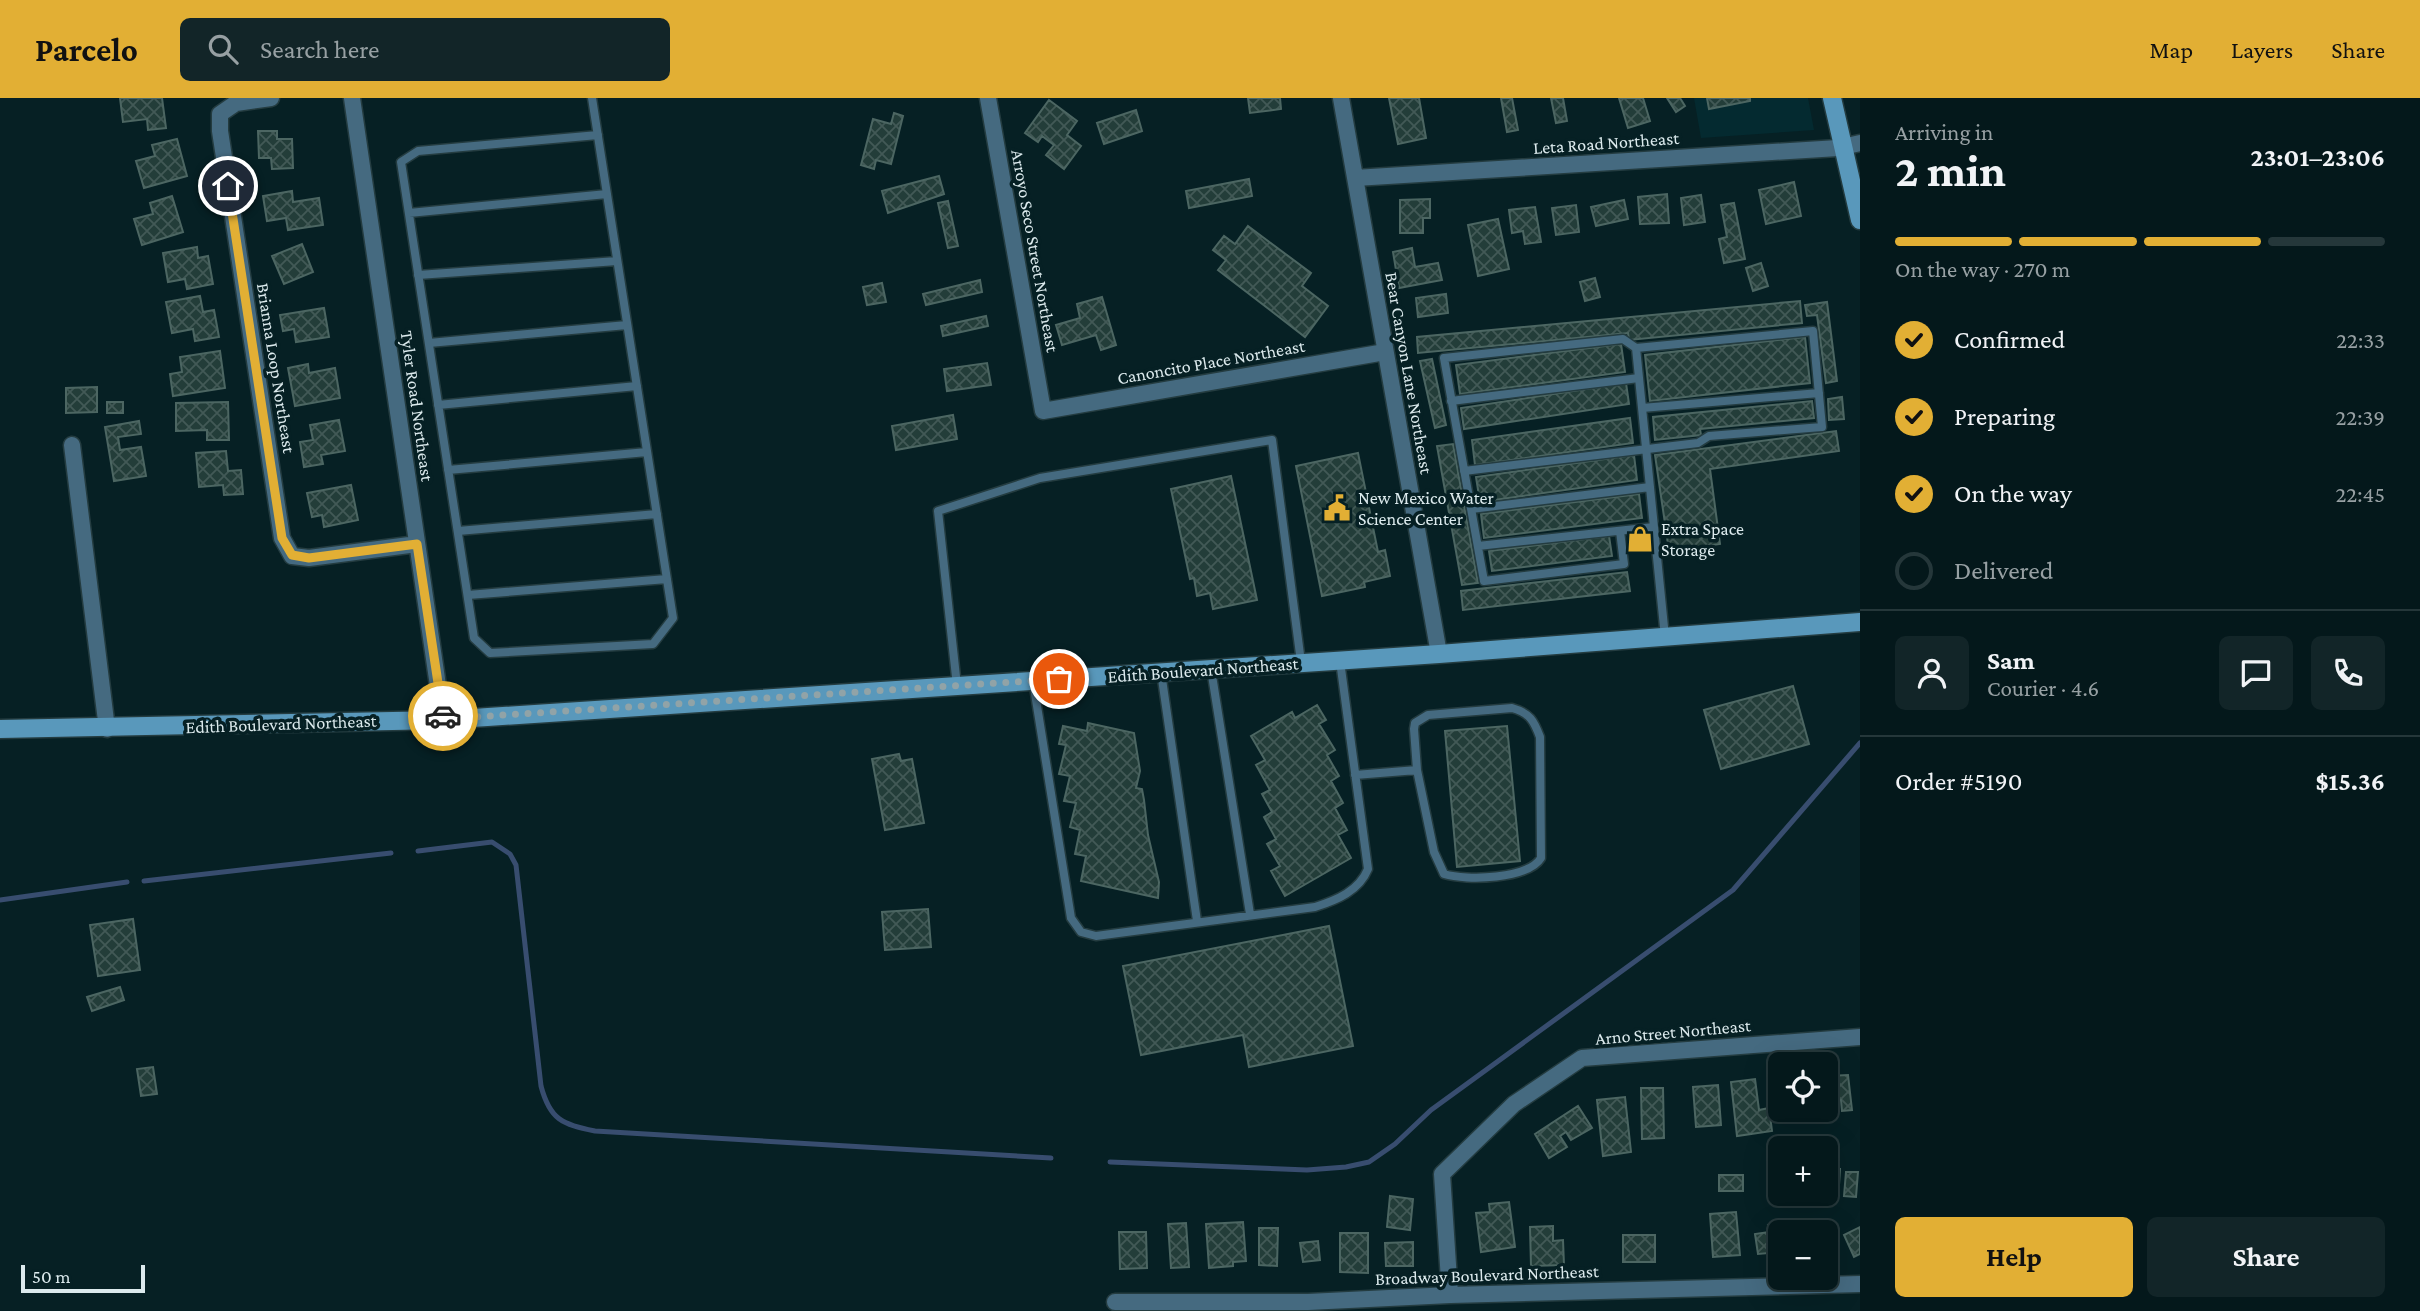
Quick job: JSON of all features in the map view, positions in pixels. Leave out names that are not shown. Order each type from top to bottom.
[{"type":"street","name":"Brianna Loop Northeast","points":[[271,98],[236,103],[220,114],[220,131],[282,538],[292,555],[309,558],[417,544]]},
{"type":"street","name":"Tyler Road Northeast","points":[[352,98],[443,719]]},
{"type":"street","name":"Arroyo Seco Street Northeast","points":[[988,98],[1043,411]]},
{"type":"street","name":"Bear Canyon Lane Northeast","points":[[1341,98],[1439,654]]},
{"type":"street","points":[[1832,98],[1841,147],[1860,220]]},
{"type":"street","name":"Leta Road Northeast","points":[[1355,178],[1841,147],[1860,143]]},
{"type":"street","name":"Canoncito Place Northeast","points":[[1043,411],[1385,352]]},
{"type":"street","points":[[72,445],[107,729]]},
{"type":"street","name":"Edith Boulevard Northeast","points":[[0,729],[107,729],[443,719],[1340,661],[1860,622]]},
{"type":"street","name":"Arno Street Northeast","points":[[1450,1294],[1442,1174],[1514,1104],[1582,1058],[1860,1037]]},
{"type":"street","name":"Broadway Boulevard Northeast","points":[[1115,1302],[1308,1302],[1450,1294],[1860,1284]]},
{"type":"lane","points":[[592,98],[598,135],[617,261],[673,618],[653,644],[490,653],[474,638],[401,162],[418,150],[598,135]]},
{"type":"lane","points":[[409,213],[607,194]]},
{"type":"lane","points":[[418,275],[617,261]]},
{"type":"lane","points":[[429,343],[627,325]]},
{"type":"lane","points":[[1464,471],[1698,443],[1709,436],[1822,427],[1813,331],[1636,348],[1623,339],[1444,358],[1451,401],[1484,580],[1624,564],[1620,531]]},
{"type":"lane","points":[[1636,348],[1665,637]]},
{"type":"lane","points":[[1451,401],[1639,378]]},
{"type":"lane","points":[[438,405],[637,386]]},
{"type":"lane","points":[[1642,408],[1819,393]]},
{"type":"lane","points":[[957,686],[938,511],[1040,478],[1272,440],[1301,663]]},
{"type":"lane","points":[[448,470],[647,452]]},
{"type":"lane","points":[[1471,509],[1650,487]]},
{"type":"lane","points":[[458,531],[657,514]]},
{"type":"lane","points":[[1478,546],[1654,527]]},
{"type":"lane","points":[[468,594],[667,579]]},
{"type":"lane","points":[[1033,681],[1071,918],[1081,932],[1096,936],[1315,907],[1344,895],[1363,882],[1368,869],[1340,661]]},
{"type":"lane","points":[[1211,669],[1250,914]]},
{"type":"lane","points":[[1161,672],[1197,921]]},
{"type":"lane","points":[[1512,708],[1533,719],[1540,750],[1541,858],[1536,866],[1512,875],[1444,874],[1434,852],[1417,770],[1415,723],[1428,715],[1512,708]]},
{"type":"lane","points":[[1355,775],[1417,770]]},
{"type":"shaded area","points":[[1694,98],[1808,98],[1814,130],[1701,138]]},
{"type":"building","points":[[120,98],[162,98],[166,128],[148,130],[147,119],[123,122]]},
{"type":"building","points":[[1248,98],[1280,98],[1281,109],[1250,113]]},
{"type":"building","points":[[1389,98],[1419,98],[1426,138],[1398,144]]},
{"type":"building","points":[[1501,98],[1512,98],[1518,130],[1507,132]]},
{"type":"building","points":[[1551,98],[1563,98],[1567,121],[1556,123]]},
{"type":"building","points":[[1619,98],[1643,98],[1650,121],[1628,128]]},
{"type":"building","points":[[1667,98],[1680,98],[1685,106],[1676,112]]},
{"type":"building","points":[[1707,98],[1750,98],[1750,101],[1709,109]]},
{"type":"building","points":[[1049,100],[1077,121],[1067,135],[1081,146],[1064,169],[1046,155],[1054,145],[1042,136],[1038,142],[1025,133]]},
{"type":"building","points":[[1136,110],[1142,131],[1104,144],[1097,123]]},
{"type":"building","points":[[894,113],[903,116],[891,164],[876,160],[874,169],[861,165],[873,119],[891,124]]},
{"type":"building","points":[[258,131],[277,131],[277,139],[292,139],[293,168],[272,169],[271,158],[259,158]]},
{"type":"building","points":[[177,139],[187,176],[144,188],[136,161],[155,156],[152,145]]},
{"type":"building","points":[[939,176],[944,194],[888,213],[882,191]]},
{"type":"building","points":[[1249,179],[1252,196],[1189,208],[1186,191]]},
{"type":"building","points":[[1794,182],[1801,216],[1766,224],[1759,190]]},
{"type":"building","points":[[292,191],[293,202],[319,198],[323,225],[288,230],[286,218],[267,221],[263,196]]},
{"type":"building","points":[[1667,194],[1669,223],[1640,224],[1638,197]]},
{"type":"building","points":[[1701,195],[1705,222],[1684,225],[1681,198]]},
{"type":"building","points":[[172,196],[183,232],[142,245],[134,219],[153,214],[150,203]]},
{"type":"building","points":[[1430,199],[1430,218],[1423,218],[1423,233],[1400,233],[1400,200]]},
{"type":"building","points":[[1624,200],[1628,219],[1596,226],[1591,207]]},
{"type":"building","points":[[948,201],[958,246],[948,248],[938,203]]},
{"type":"building","points":[[1734,203],[1745,259],[1724,263],[1719,239],[1727,237],[1721,205]]},
{"type":"building","points":[[1576,205],[1579,232],[1556,235],[1552,208]]},
{"type":"building","points":[[1535,207],[1541,242],[1525,244],[1523,231],[1512,233],[1509,210]]},
{"type":"building","points":[[1498,219],[1509,269],[1478,276],[1468,225]]},
{"type":"building","points":[[1248,226],[1311,273],[1302,286],[1328,306],[1305,337],[1218,270],[1226,260],[1213,250],[1224,236],[1235,244]]},
{"type":"building","points":[[302,244],[313,272],[284,284],[272,256]]},
{"type":"building","points":[[197,247],[198,258],[208,256],[213,284],[187,289],[185,279],[168,282],[163,253]]},
{"type":"building","points":[[1412,248],[1415,267],[1438,263],[1442,280],[1399,288],[1393,252]]},
{"type":"building","points":[[1761,263],[1768,286],[1753,291],[1746,268]]},
{"type":"building","points":[[1595,278],[1600,297],[1585,301],[1580,282]]},
{"type":"building","points":[[980,280],[982,292],[926,305],[923,294]]},
{"type":"building","points":[[882,283],[886,302],[867,305],[863,287]]},
{"type":"building","points":[[1446,294],[1448,313],[1418,317],[1416,298]]},
{"type":"building","points":[[200,296],[203,312],[214,310],[219,337],[195,341],[193,329],[172,333],[166,302]]},
{"type":"building","points":[[1102,297],[1116,345],[1101,350],[1096,335],[1062,345],[1056,325],[1080,318],[1077,304]]},
{"type":"building","points":[[1800,301],[1802,323],[1629,340],[1628,333],[1418,353],[1417,337]]},
{"type":"building","points":[[1827,302],[1837,381],[1826,383],[1817,315],[1807,316],[1805,305]]},
{"type":"building","points":[[324,308],[329,337],[296,342],[294,329],[283,331],[280,315]]},
{"type":"building","points":[[986,316],[988,326],[943,336],[941,326]]},
{"type":"building","points":[[1805,337],[1810,383],[1650,401],[1645,355]]},
{"type":"building","points":[[1621,344],[1625,372],[1460,394],[1456,365]]},
{"type":"building","points":[[220,351],[225,388],[173,396],[170,374],[182,372],[180,357]]},
{"type":"building","points":[[1432,359],[1446,425],[1435,428],[1420,361]]},
{"type":"building","points":[[987,363],[991,385],[947,391],[944,369]]},
{"type":"building","points":[[308,364],[309,373],[335,368],[340,398],[295,406],[288,368]]},
{"type":"building","points":[[1626,383],[1629,404],[1464,429],[1461,408]]},
{"type":"building","points":[[97,387],[97,412],[66,413],[66,388]]},
{"type":"building","points":[[1842,397],[1844,419],[1829,420],[1828,399]]},
{"type":"building","points":[[1812,401],[1814,418],[1700,429],[1701,435],[1655,440],[1653,417]]},
{"type":"building","points":[[107,402],[123,402],[123,413],[107,413]]},
{"type":"building","points":[[228,402],[229,440],[207,440],[207,430],[176,431],[176,403]]},
{"type":"building","points":[[953,415],[957,439],[896,450],[892,426]]},
{"type":"building","points":[[1630,418],[1633,443],[1475,465],[1472,440]]},
{"type":"building","points":[[339,420],[345,451],[321,455],[323,464],[304,467],[300,442],[313,440],[310,425]]},
{"type":"building","points":[[139,421],[141,434],[118,437],[120,450],[141,447],[146,476],[114,481],[105,427]]},
{"type":"building","points":[[1836,431],[1839,451],[1710,469],[1720,544],[1669,551],[1655,455]]},
{"type":"building","points":[[1453,444],[1478,583],[1462,585],[1437,446]]},
{"type":"building","points":[[226,451],[228,471],[241,470],[243,494],[224,495],[223,485],[199,487],[196,453]]},
{"type":"building","name":"New Mexico Water Science Center","points":[[1358,453],[1378,552],[1385,550],[1390,576],[1364,582],[1365,587],[1322,596],[1296,466]]},
{"type":"building","points":[[1634,455],[1637,480],[1480,502],[1476,477]]},
{"type":"building","points":[[1231,476],[1257,600],[1213,609],[1210,593],[1197,596],[1194,578],[1190,579],[1171,489]]},
{"type":"building","points":[[351,485],[358,520],[324,527],[322,515],[312,517],[307,493]]},
{"type":"building","points":[[1639,494],[1642,518],[1484,538],[1481,514]]},
{"type":"building","points":[[1609,536],[1612,556],[1492,571],[1489,551]]},
{"type":"building","points":[[1627,572],[1630,591],[1463,610],[1461,591]]},
{"type":"building","points":[[1793,686],[1809,744],[1721,769],[1704,710]]},
{"type":"building","points":[[1317,705],[1326,720],[1319,724],[1335,750],[1327,755],[1339,776],[1331,781],[1343,803],[1335,808],[1347,830],[1338,835],[1351,858],[1285,896],[1271,871],[1280,866],[1267,844],[1276,839],[1264,817],[1272,812],[1262,794],[1270,790],[1256,765],[1265,760],[1251,736],[1292,712],[1295,718]]},
{"type":"building","points":[[1088,723],[1134,733],[1140,771],[1136,788],[1142,789],[1148,835],[1159,882],[1158,898],[1081,881],[1086,856],[1075,854],[1080,830],[1070,827],[1076,803],[1064,801],[1070,776],[1059,774],[1066,745],[1059,744],[1063,726],[1087,731]]},
{"type":"building","points":[[1507,726],[1520,861],[1457,867],[1445,731]]},
{"type":"building","points":[[899,754],[901,761],[912,759],[924,823],[885,830],[872,759]]},
{"type":"building","points":[[928,909],[931,947],[885,950],[882,912]]},
{"type":"building","points":[[133,919],[140,970],[98,976],[90,925]]},
{"type":"building","points":[[1329,926],[1353,1046],[1249,1067],[1243,1035],[1141,1055],[1123,966]]},
{"type":"building","points":[[120,987],[124,1000],[92,1011],[87,997]]},
{"type":"building","points":[[153,1067],[157,1094],[141,1096],[137,1069]]},
{"type":"building","points":[[1848,1075],[1852,1110],[1842,1111],[1841,1100],[1838,1100],[1838,1076]]},
{"type":"building","points":[[1755,1079],[1759,1110],[1768,1108],[1768,1122],[1771,1122],[1772,1131],[1737,1136],[1731,1082]]},
{"type":"building","points":[[1718,1085],[1721,1125],[1696,1127],[1693,1087]]},
{"type":"building","points":[[1641,1088],[1663,1088],[1664,1138],[1642,1139]]},
{"type":"building","points":[[1625,1097],[1631,1152],[1603,1156],[1597,1100]]},
{"type":"building","points":[[1578,1106],[1592,1128],[1571,1140],[1566,1132],[1560,1136],[1567,1147],[1549,1158],[1535,1134]]},
{"type":"building","points":[[1846,1172],[1858,1172],[1856,1197],[1844,1196]]},
{"type":"building","points":[[1719,1175],[1743,1175],[1743,1191],[1719,1191]]},
{"type":"building","points":[[1390,1196],[1413,1199],[1410,1230],[1387,1227]]},
{"type":"building","points":[[1509,1202],[1515,1247],[1481,1252],[1476,1213],[1490,1212],[1489,1204]]},
{"type":"building","points":[[1736,1212],[1740,1255],[1713,1257],[1710,1214]]},
{"type":"building","points":[[1243,1222],[1246,1261],[1233,1262],[1233,1266],[1209,1268],[1206,1224]]},
{"type":"building","points":[[1186,1223],[1189,1267],[1171,1268],[1168,1224]]},
{"type":"building","points":[[1553,1226],[1553,1241],[1563,1240],[1564,1265],[1531,1266],[1530,1227]]},
{"type":"building","points":[[1860,1227],[1860,1254],[1854,1257],[1844,1235]]},
{"type":"building","points":[[1259,1228],[1278,1228],[1277,1266],[1259,1265]]},
{"type":"building","points":[[1119,1232],[1146,1232],[1147,1268],[1120,1269]]},
{"type":"building","points":[[1768,1232],[1768,1253],[1758,1254],[1755,1234]]},
{"type":"building","points":[[1340,1233],[1368,1233],[1368,1273],[1340,1272]]},
{"type":"building","points":[[1623,1235],[1655,1235],[1655,1262],[1623,1262]]},
{"type":"building","points":[[1318,1241],[1320,1260],[1303,1262],[1300,1243]]},
{"type":"building","points":[[1413,1242],[1413,1266],[1386,1266],[1385,1243]]},
{"type":"waterway","points":[[1110,1162],[1307,1170],[1369,1162],[1395,1144],[1431,1110],[1733,890],[1860,743]]},
{"type":"waterway","points":[[418,851],[492,842],[510,854],[516,865],[541,1086],[553,1113],[566,1123],[595,1131],[1051,1158]]},
{"type":"waterway","points":[[144,881],[391,853]]},
{"type":"waterway","points":[[0,900],[127,882]]},
{"type":"way so far","points":[[443,716],[443,719],[1059,679]]},
{"type":"place","name":"New Mexico Water Science Center","points":[[1337,508]]},
{"type":"place","name":"Extra Space Storage","points":[[1640,539]]},
{"type":"route","points":[[228,186],[282,538],[292,555],[309,558],[417,544],[443,716]]}]
